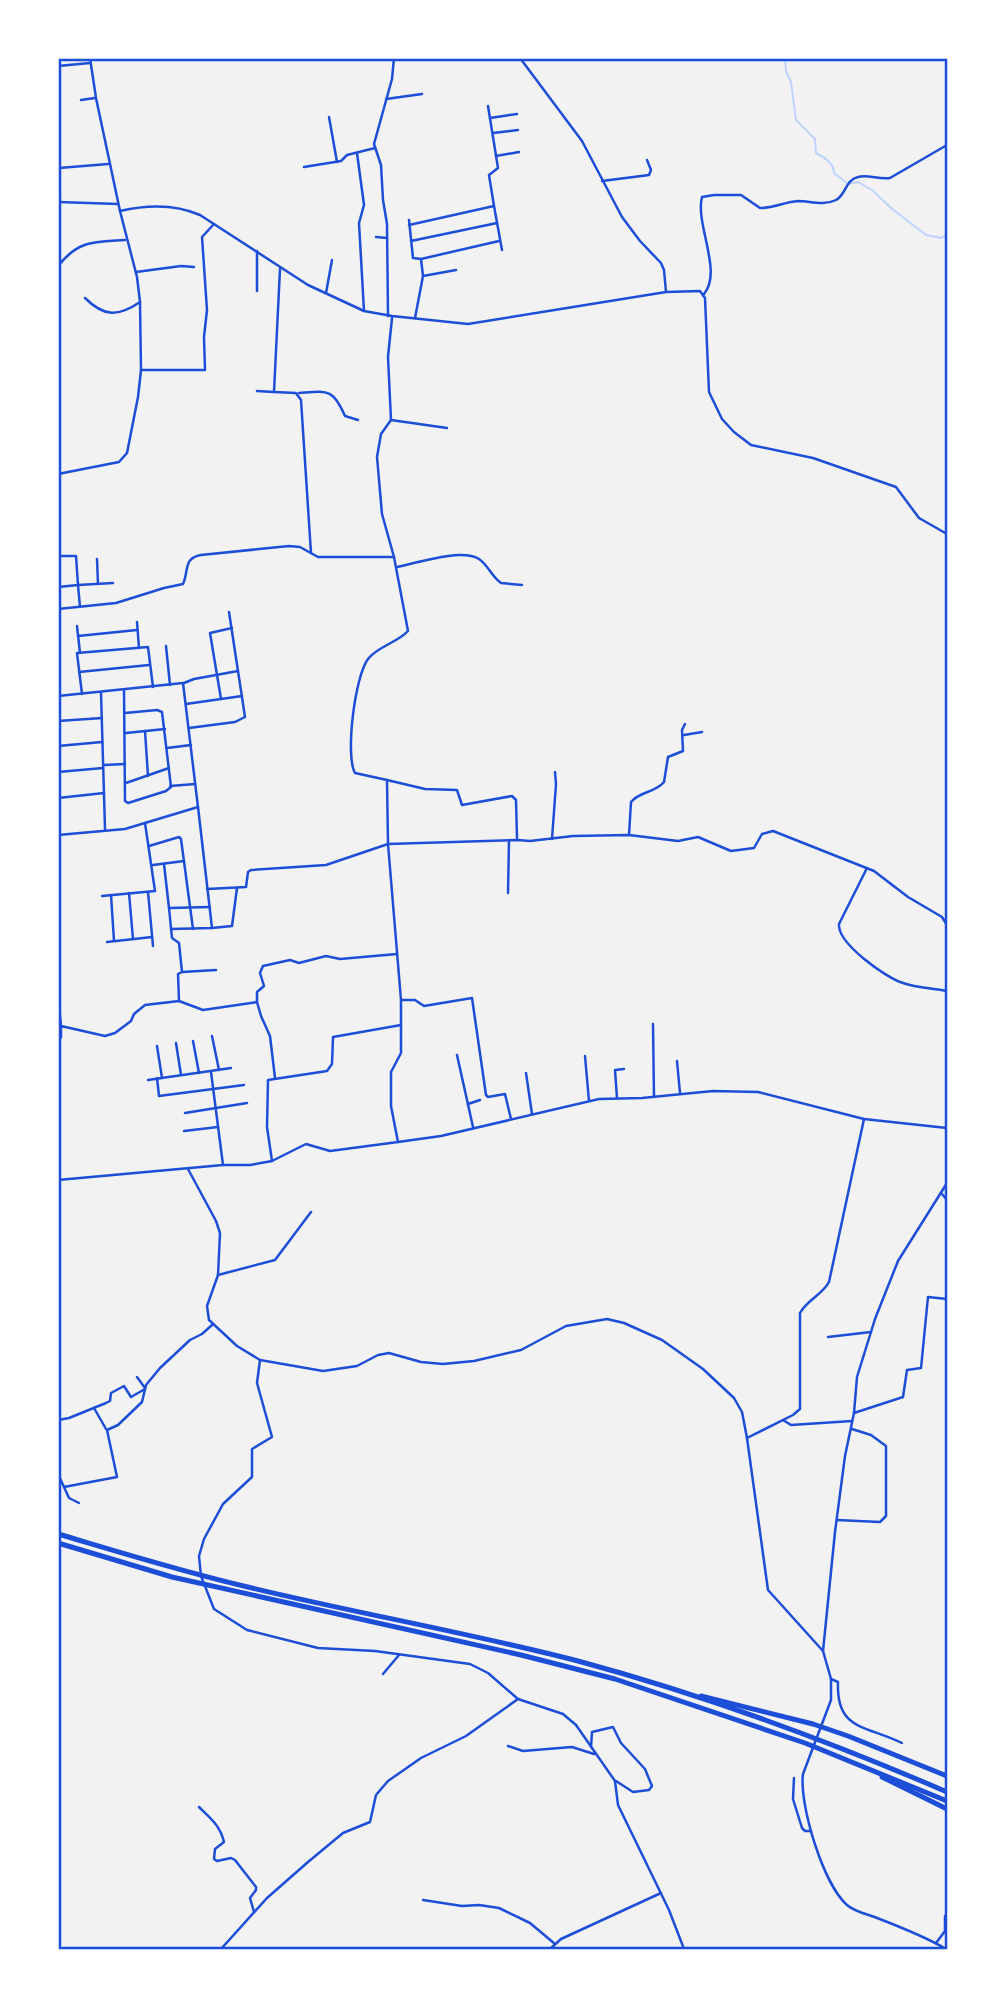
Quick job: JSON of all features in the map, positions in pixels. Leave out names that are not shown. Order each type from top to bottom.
[{"type":"highway","points":[[58,1534],[253,1589],[523,1648],[617,1672],[736,1710],[856,1754],[947,1792]]},
{"type":"highway","points":[[58,1544],[172,1577],[576,1668],[681,1700],[805,1743],[947,1801]]},
{"type":"highway","points":[[670,1689],[813,1724],[947,1776]]},
{"type":"highway","points":[[805,1743],[947,1809]]},
{"type":"street","points":[[58,474],[114,464],[126,457],[141,370],[140,302],[109,164],[90,58]]},
{"type":"street","points":[[394,58],[392,79],[375,140],[381,165],[387,238],[391,420],[381,434],[377,457],[382,514],[397,567],[408,631],[367,661],[354,709],[352,766],[355,773],[425,789],[457,790],[462,805],[512,796],[516,800],[517,839]]},
{"type":"street","points":[[520,58],[582,141],[602,181],[634,233],[661,263],[666,292]]},
{"type":"street","points":[[58,66],[91,63]]},
{"type":"street","points":[[386,99],[422,94]]},
{"type":"street","points":[[80,100],[96,98]]},
{"type":"street","points":[[488,106],[498,168],[489,175],[502,250]]},
{"type":"street","points":[[490,118],[517,114]]},
{"type":"street","points":[[329,117],[337,162]]},
{"type":"street","points":[[493,133],[518,130]]},
{"type":"street","points":[[947,145],[890,178],[880,180],[859,176],[850,181],[840,197],[833,201],[795,201],[765,208],[756,206],[741,195],[714,195],[702,197],[701,208],[710,268],[709,284],[704,293],[709,392],[722,419],[751,445],[813,458],[896,487],[919,518],[947,534]]},
{"type":"street","points":[[58,147],[59,202],[118,204]]},
{"type":"street","points":[[304,167],[337,162],[347,155],[375,148]]},
{"type":"street","points":[[496,156],[519,152]]},
{"type":"street","points":[[356,153],[364,205],[359,223],[364,311]]},
{"type":"street","points":[[602,181],[649,175],[651,170],[647,160]]},
{"type":"street","points":[[59,166],[109,164]]},
{"type":"street","points":[[410,225],[494,206]]},
{"type":"street","points":[[120,211],[143,207],[184,208],[257,251],[281,269],[326,293],[364,311],[390,316],[468,324],[666,292],[695,290],[704,293]]},
{"type":"street","points":[[409,220],[413,258],[421,259],[500,241]]},
{"type":"street","points":[[411,240],[497,223]]},
{"type":"street","points":[[141,370],[205,370],[207,310],[202,237],[214,224]]},
{"type":"street","points":[[376,237],[387,238]]},
{"type":"street","points":[[58,266],[76,248],[88,243],[125,240]]},
{"type":"street","points":[[257,251],[257,291]]},
{"type":"street","points":[[415,318],[423,276],[421,259]]},
{"type":"street","points":[[326,293],[332,260]]},
{"type":"street","points":[[135,272],[194,267]]},
{"type":"street","points":[[274,392],[281,269]]},
{"type":"street","points":[[423,276],[456,270]]},
{"type":"street","points":[[85,298],[102,312],[112,313],[125,312],[140,302]]},
{"type":"street","points":[[257,391],[330,393],[339,402],[345,416],[359,420]]},
{"type":"street","points":[[296,393],[302,402],[312,555]]},
{"type":"street","points":[[391,420],[447,428]]},
{"type":"street","points":[[58,609],[116,603],[183,584],[187,562],[193,556],[258,547],[289,546],[300,547],[312,555],[344,558],[394,557]]},
{"type":"street","points":[[58,556],[75,555],[80,607]]},
{"type":"street","points":[[397,567],[469,555],[481,560],[501,583],[522,585]]},
{"type":"street","points":[[97,559],[98,584]]},
{"type":"street","points":[[58,587],[113,583]]},
{"type":"street","points":[[189,728],[243,719],[229,612]]},
{"type":"street","points":[[137,622],[139,648]]},
{"type":"street","points":[[77,626],[80,653]]},
{"type":"street","points":[[221,699],[210,633],[232,628]]},
{"type":"street","points":[[78,636],[137,630]]},
{"type":"street","points":[[166,646],[170,685]]},
{"type":"street","points":[[82,694],[76,653],[148,647],[153,687]]},
{"type":"street","points":[[79,672],[150,665]]},
{"type":"street","points":[[58,696],[170,685],[238,671]]},
{"type":"street","points":[[183,683],[212,928]]},
{"type":"street","points":[[124,690],[125,801],[128,803],[166,791],[170,786],[165,729],[160,710],[125,713]]},
{"type":"street","points":[[101,692],[105,830]]},
{"type":"street","points":[[186,704],[242,696]]},
{"type":"street","points":[[58,722],[102,718]]},
{"type":"street","points":[[629,835],[631,802],[640,794],[662,786],[668,757],[683,751],[685,723]]},
{"type":"street","points":[[125,733],[165,729]]},
{"type":"street","points":[[145,731],[148,776]]},
{"type":"street","points":[[684,735],[702,732]]},
{"type":"street","points":[[58,746],[102,742]]},
{"type":"street","points":[[167,748],[191,744]]},
{"type":"street","points":[[104,793],[58,798],[58,771],[125,764]]},
{"type":"street","points":[[125,783],[169,768]]},
{"type":"street","points":[[552,839],[555,772]]},
{"type":"street","points":[[387,780],[388,845],[401,1000],[401,1053],[391,1072],[391,1106],[398,1142]]},
{"type":"street","points":[[170,786],[195,784]]},
{"type":"street","points":[[58,835],[125,829],[198,807]]},
{"type":"street","points":[[102,896],[155,891],[145,822]]},
{"type":"street","points":[[207,890],[246,887],[248,872],[251,870],[326,865],[362,851],[388,845],[517,839],[530,841],[597,834],[678,841],[698,837],[731,851],[754,848],[762,834],[773,831],[867,868],[928,911],[938,914],[947,925]]},
{"type":"street","points":[[149,846],[181,838],[193,929]]},
{"type":"street","points":[[508,893],[509,840]]},
{"type":"street","points":[[153,866],[184,861]]},
{"type":"street","points":[[164,864],[172,938],[179,945],[182,972]]},
{"type":"street","points":[[867,868],[839,924],[841,934],[878,971],[891,978],[947,991]]},
{"type":"street","points":[[171,929],[232,926],[237,888]]},
{"type":"street","points":[[148,892],[153,946]]},
{"type":"street","points":[[129,894],[133,939]]},
{"type":"street","points":[[111,895],[114,941]]},
{"type":"street","points":[[169,908],[210,907]]},
{"type":"street","points":[[107,942],[152,937]]},
{"type":"street","points":[[275,1078],[270,1036],[257,1002],[257,992],[264,986],[260,973],[263,967],[290,960],[299,963],[326,956],[340,959],[397,954]]},
{"type":"street","points":[[179,1001],[178,974],[216,970]]},
{"type":"street","points":[[58,995],[61,1026],[61,1038],[58,1041]]},
{"type":"street","points":[[401,1000],[415,1000],[424,1006],[472,998],[486,1095],[488,1097],[505,1094],[511,1119]]},
{"type":"street","points":[[61,1026],[105,1036],[111,1035],[131,1021],[134,1014],[145,1005],[179,1001],[203,1010],[257,1002]]},
{"type":"street","points":[[653,1024],[654,1097]]},
{"type":"street","points":[[272,1161],[267,1127],[267,1081],[329,1069],[332,1064],[333,1037],[401,1025]]},
{"type":"street","points":[[212,1036],[219,1070]]},
{"type":"street","points":[[193,1041],[199,1073]]},
{"type":"street","points":[[176,1043],[181,1075]]},
{"type":"street","points":[[157,1046],[159,1096],[244,1085]]},
{"type":"street","points":[[457,1055],[472,1127]]},
{"type":"street","points":[[585,1056],[589,1101]]},
{"type":"street","points":[[677,1061],[680,1094]]},
{"type":"street","points":[[148,1080],[232,1068]]},
{"type":"street","points":[[617,1098],[615,1070],[624,1069]]},
{"type":"street","points":[[211,1072],[223,1165]]},
{"type":"street","points":[[526,1073],[532,1114]]},
{"type":"street","points":[[58,1180],[223,1165],[250,1165],[272,1161],[306,1144],[330,1151],[441,1136],[589,1101],[713,1091],[758,1091],[864,1119],[947,1128]]},
{"type":"street","points":[[468,1104],[480,1100]]},
{"type":"street","points":[[184,1113],[247,1103]]},
{"type":"street","points":[[747,1438],[800,1409],[800,1313],[829,1282],[864,1119]]},
{"type":"street","points":[[184,1131],[218,1127]]},
{"type":"street","points":[[188,1169],[219,1229],[218,1275],[207,1306],[207,1315],[212,1325],[227,1338],[260,1360],[323,1371],[350,1368],[389,1353],[421,1362],[443,1364],[474,1361],[521,1350],[566,1326],[607,1319],[624,1323],[662,1340],[703,1369],[738,1405],[747,1438],[768,1590],[823,1651]]},
{"type":"street","points":[[946,1949],[845,1903],[819,1856],[804,1801],[803,1774],[831,1700],[831,1679],[823,1651],[837,1520],[845,1456],[852,1429],[857,1377],[898,1261],[947,1183]]},
{"type":"street","points":[[942,1194],[947,1200]]},
{"type":"street","points":[[218,1275],[275,1260],[311,1212]]},
{"type":"street","points":[[854,1413],[903,1397],[907,1370],[921,1368],[928,1297],[947,1299]]},
{"type":"street","points":[[58,1420],[110,1401],[111,1394],[124,1386],[131,1396],[145,1388],[160,1368],[190,1340],[212,1325]]},
{"type":"street","points":[[828,1337],[871,1332]]},
{"type":"street","points":[[260,1360],[257,1383],[272,1437],[252,1450],[252,1477],[223,1504],[204,1539],[199,1556],[201,1576],[214,1609],[247,1630],[318,1648],[375,1651],[470,1664],[488,1673],[518,1699],[563,1714],[576,1726],[595,1755],[615,1781],[634,1792],[649,1790],[652,1786],[645,1769],[621,1743],[613,1727],[592,1732],[592,1750]]},
{"type":"street","points":[[107,1430],[118,1424],[144,1399],[145,1388],[137,1377]]},
{"type":"street","points":[[64,1487],[117,1477],[107,1430],[94,1408]]},
{"type":"street","points":[[783,1420],[792,1425],[852,1420]]},
{"type":"street","points":[[837,1520],[880,1522],[886,1516],[886,1446],[883,1441],[871,1435],[852,1429]]},
{"type":"street","points":[[58,1474],[69,1498],[79,1503]]},
{"type":"street","points":[[383,1674],[399,1655]]},
{"type":"street","points":[[831,1679],[838,1682],[837,1701],[849,1720],[902,1743]]},
{"type":"street","points":[[221,1949],[254,1912],[343,1833],[370,1822],[376,1795],[396,1775],[421,1758],[466,1736],[518,1699]]},
{"type":"street","points":[[508,1746],[523,1751],[572,1747],[595,1755]]},
{"type":"street","points":[[794,1778],[793,1799],[802,1828],[811,1831]]},
{"type":"street","points":[[615,1781],[618,1805],[661,1893],[684,1949]]},
{"type":"street","points":[[199,1807],[213,1818],[224,1838],[224,1842],[215,1849],[214,1859],[236,1860],[256,1887],[250,1898],[254,1912]]},
{"type":"street","points":[[550,1949],[608,1916],[661,1893]]},
{"type":"street","points":[[423,1900],[499,1908],[530,1923],[555,1944]]},
{"type":"street","points":[[936,1943],[946,1931],[945,1916]]},
{"type":"waterway","points":[[785,58],[796,120],[815,139],[816,153],[830,164],[834,173],[848,184],[858,182],[872,190],[926,235],[941,238],[947,234]]}]
